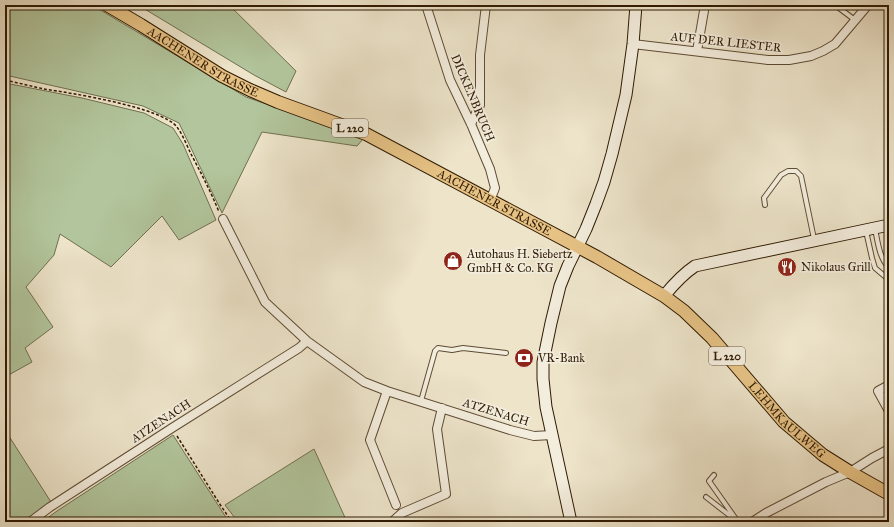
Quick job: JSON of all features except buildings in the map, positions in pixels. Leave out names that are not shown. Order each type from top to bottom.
[{"type":"main road","name":"AACHENER STRASSE","points":[[107,5],[216,72],[250,90],[278,102],[366,134],[618,269],[664,296]]},
{"type":"main road","name":"LEHMKAULWEG","points":[[664,296],[684,311],[712,338],[784,422],[819,452],[850,472],[889,494]]},
{"type":"street","name":"DICKENBRUCH","points":[[426,5],[450,80],[490,169],[495,188],[490,201]]},
{"type":"street","points":[[471,124],[480,105],[480,55],[486,5]]},
{"type":"street","points":[[571,522],[548,417],[544,394],[543,362],[560,286],[596,204],[612,154],[626,95],[633,44],[636,5]]},
{"type":"street","points":[[697,52],[705,5]]},
{"type":"street","name":"AUF DER LIESTER","points":[[633,44],[768,60],[789,60],[823,52],[835,44],[868,5]]},
{"type":"street","name":"ATZENACH","points":[[223,219],[265,302],[307,342],[364,382],[387,391],[510,430],[534,436],[552,435]]},
{"type":"street","points":[[664,296],[678,280],[696,266],[889,225]]},
{"type":"street","name":"ATZENACH","points":[[30,522],[50,507],[307,342]]},
{"type":"street","points":[[889,385],[878,391],[889,411]]},
{"type":"street","points":[[387,391],[370,440],[396,505]]},
{"type":"street","points":[[392,522],[402,513],[446,494],[437,429],[442,408]]},
{"type":"street","points":[[752,522],[772,509],[826,482],[850,472],[889,449]]},
{"type":"lane","points":[[835,5],[855,20]]},
{"type":"lane","points":[[765,205],[764,198],[781,175],[788,171],[796,171],[801,176],[814,241]]},
{"type":"lane","points":[[870,229],[880,254],[889,268]]},
{"type":"lane","points":[[870,229],[872,258],[875,268],[888,279]]},
{"type":"lane","points":[[421,402],[435,351],[438,348],[452,350],[463,348],[506,353]]},
{"type":"lane","points":[[714,474],[709,482],[738,522]]},
{"type":"lane","points":[[706,497],[738,522]]},
{"type":"path","points":[[5,80],[115,102],[145,111],[169,121],[177,127],[223,219]]},
{"type":"path","points":[[172,428],[232,522]]},
{"type":"green space","points":[[5,5],[92,5],[246,97],[364,138],[357,146],[262,132],[222,213],[179,123],[143,106],[5,75]]},
{"type":"green space","points":[[138,5],[229,5],[296,71],[286,92],[254,75]]},
{"type":"green space","points":[[5,83],[82,98],[144,113],[173,128],[183,144],[216,220],[179,240],[162,216],[111,267],[60,234],[54,255],[26,287],[53,327],[25,348],[32,362],[5,377]]},
{"type":"green space","points":[[5,430],[51,502],[24,522],[5,522]]},
{"type":"green space","points":[[173,435],[229,522],[42,522],[57,511]]},
{"type":"green space","points":[[314,449],[347,522],[238,522],[225,505]]},
{"type":"place","name":"Autohaus H. Siebertz GmbH & Co. KG","points":[[453,261]]},
{"type":"place","name":"Nikolaus Grill","points":[[787,267]]},
{"type":"place","name":"VR-Bank","points":[[524,358]]}]
